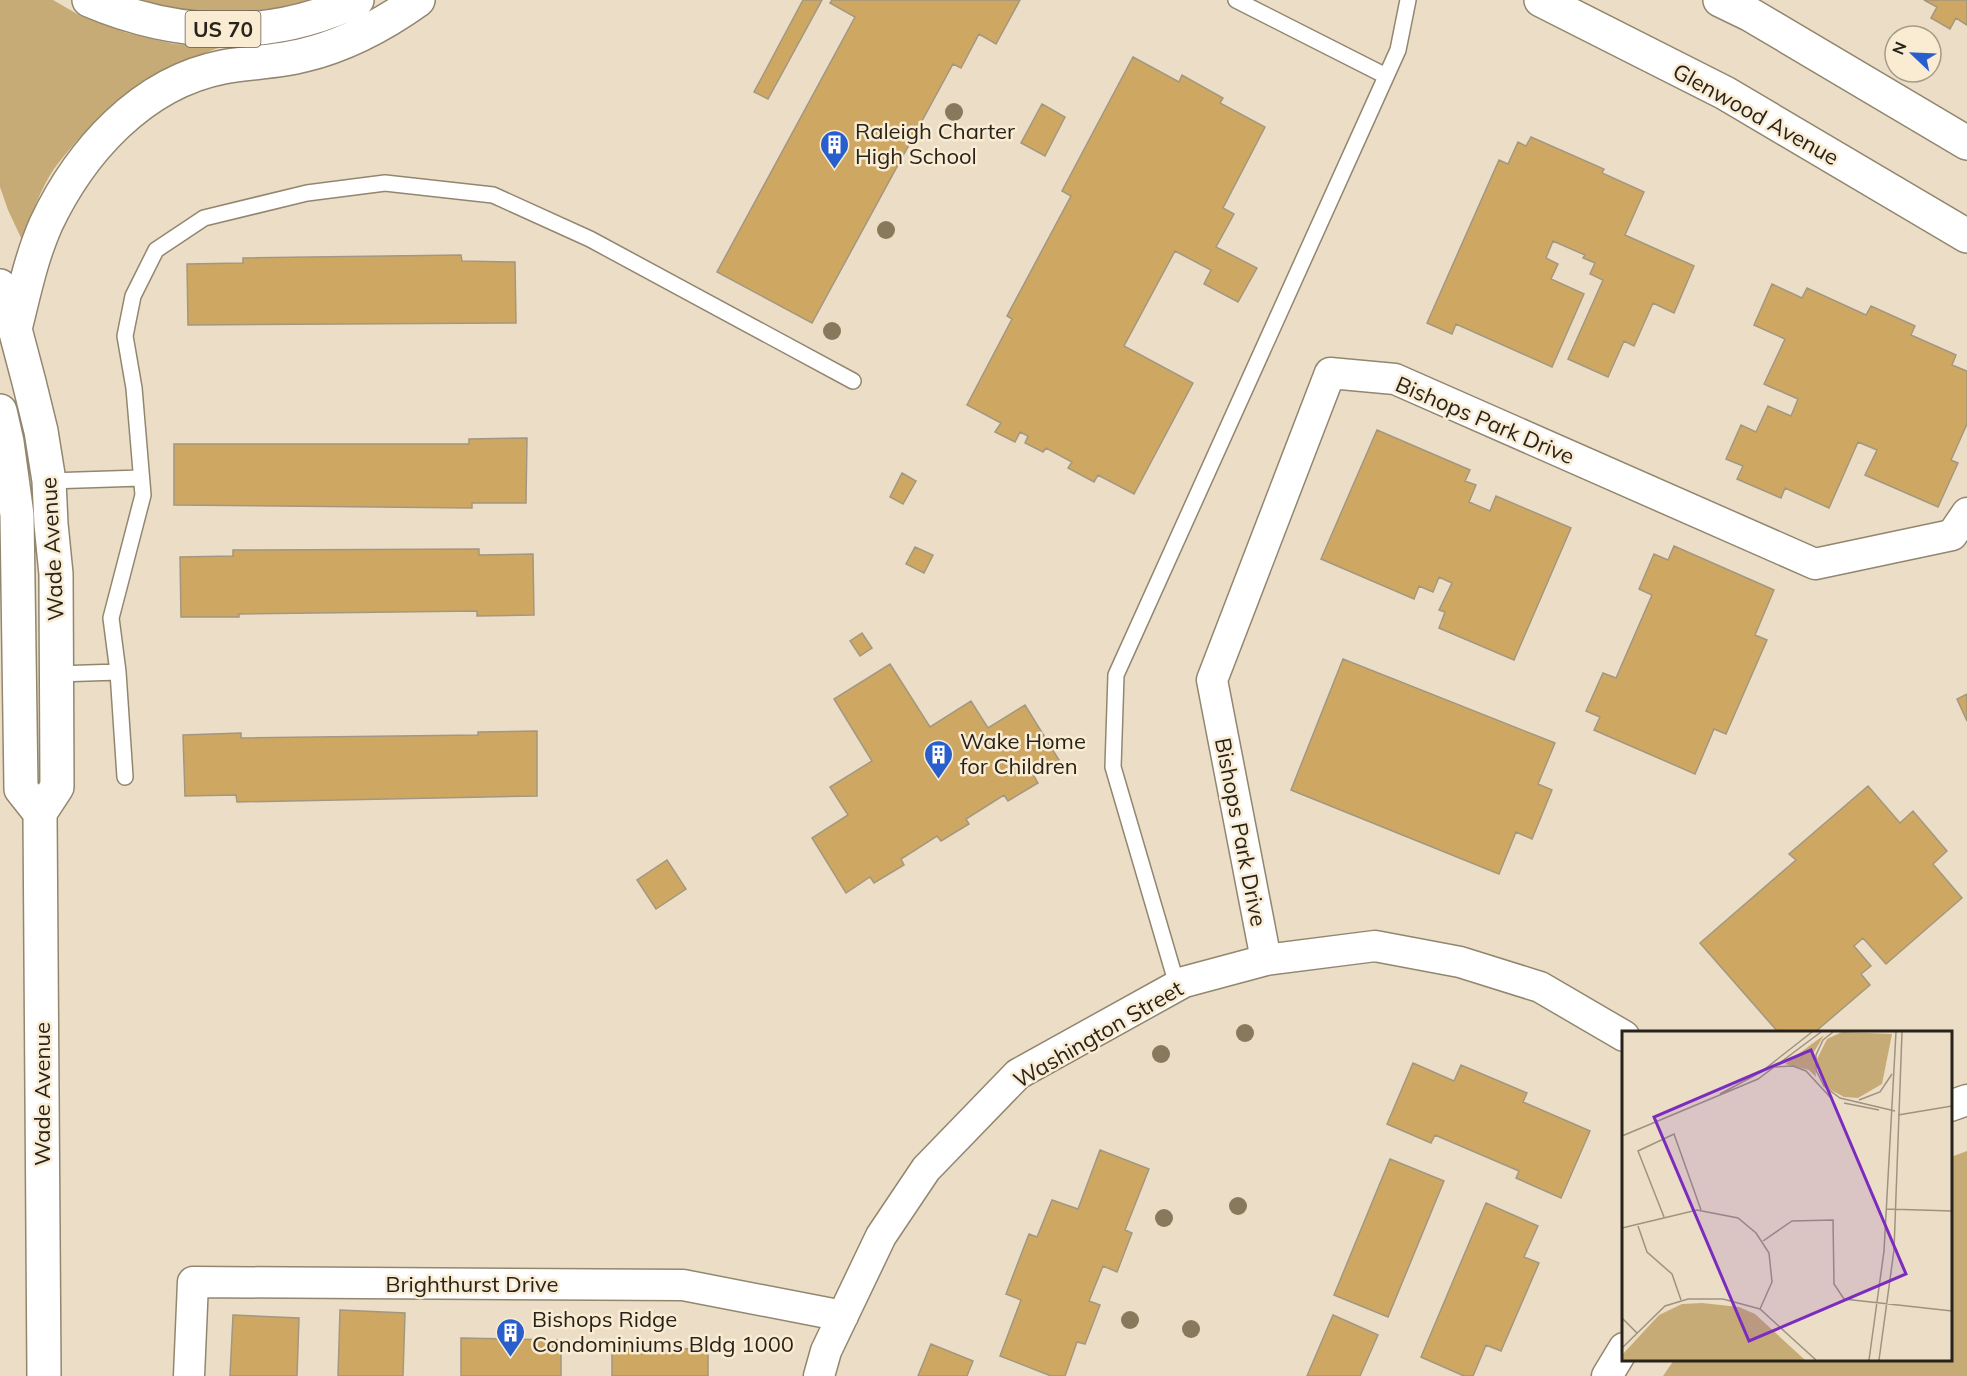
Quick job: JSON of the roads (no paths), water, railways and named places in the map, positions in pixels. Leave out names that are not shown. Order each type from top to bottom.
[{"type":"main road","name":"US 70","points":[[89,0],[137,18],[168,26],[236,29],[269,27],[308,19],[357,0]]},
{"type":"main road","points":[[15,329],[30,267],[46,225],[67,184],[83,160],[104,137],[143,101],[198,73],[304,55],[350,41],[396,16],[417,0]]},
{"type":"main road","name":"Glenwood Avenue","points":[[1541,0],[1725,93],[1967,236]]},
{"type":"main road","points":[[1720,0],[1761,21],[1967,143]]},
{"type":"main road","name":"Wade Avenue","points":[[0,286],[15,329],[41,431],[50,481],[56,574],[57,787],[40,813],[44,1376]]},
{"type":"main road","name":"Wade Avenue","points":[[0,411],[7,442],[17,515],[21,789],[40,813]]},
{"type":"street","name":"Bishops Park Drive","points":[[1266,960],[1212,680],[1329,373],[1395,379],[1815,564],[1952,535],[1967,513]]},
{"type":"street","name":"Washington Street","points":[[819,1376],[826,1352],[881,1236],[926,1169],[1018,1074],[1177,985],[1266,960],[1375,946],[1460,962],[1540,987],[1622,1035]]},
{"type":"street","points":[[1952,1105],[1967,1100]]},
{"type":"street","name":"Brighthurst Drive","points":[[189,1376],[193,1282],[683,1286],[843,1316]]},
{"type":"street","points":[[1607,1376],[1622,1350]]},
{"type":"lane","points":[[1236,0],[1386,76]]},
{"type":"lane","points":[[1177,985],[1113,767],[1116,675],[1398,50],[1408,0]]},
{"type":"lane","points":[[125,777],[118,672],[111,618],[143,495],[134,388],[125,336],[133,296],[156,250],[204,218],[307,193],[385,183],[494,195],[590,239],[853,381]]},
{"type":"lane","points":[[50,481],[141,478]]},
{"type":"lane","points":[[57,674],[118,672]]},
{"type":"place","name":"Raleigh Charter High School","points":[[834,170]]},
{"type":"place","name":"Wake Home for Children","points":[[939,780]]},
{"type":"place","name":"Bishops Ridge Condominiums Bldg 1000","points":[[511,1358]]}]
